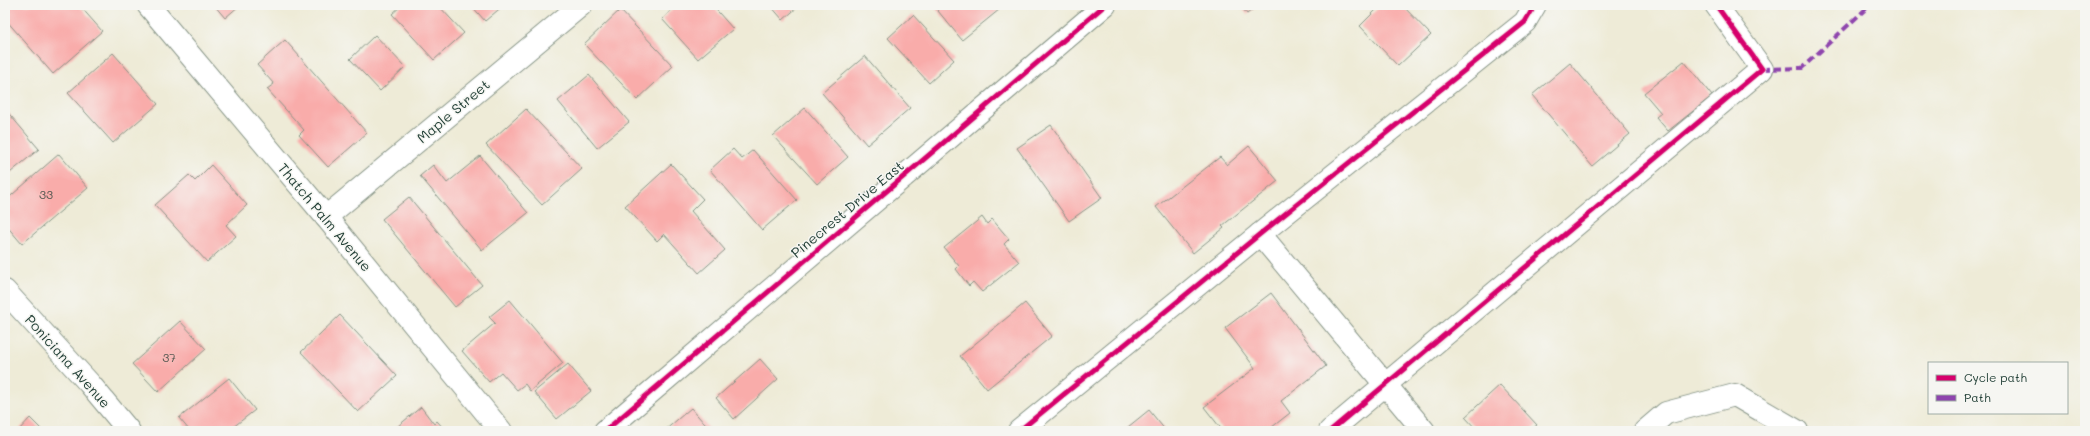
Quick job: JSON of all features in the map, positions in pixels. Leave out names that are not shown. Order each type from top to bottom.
[{"type":"street","name":"Thatch Palm Avenue","points":[[148,5],[326,217],[501,431]]},
{"type":"street","name":"Maple Street","points":[[326,217],[580,5]]},
{"type":"street","name":"Pinecrest Drive East","points":[[606,431],[1105,5]]},
{"type":"street","points":[[1019,431],[1260,234],[1525,22],[1535,5]]},
{"type":"street","points":[[1330,431],[1762,68],[1716,5]]},
{"type":"street","points":[[1260,234],[1424,431]]},
{"type":"street","name":"Poniciana Avenue","points":[[5,291],[89,382],[129,431]]},
{"type":"street","points":[[1645,431],[1666,413],[1736,395],[1797,431]]},
{"type":"building","points":[[5,5],[79,5],[102,31],[53,74],[5,19]]},
{"type":"building","points":[[214,5],[240,5],[225,18]]},
{"type":"building","points":[[402,5],[438,5],[464,33],[434,60],[392,14]]},
{"type":"building","points":[[471,5],[504,5],[485,21]]},
{"type":"building","points":[[677,5],[712,5],[733,29],[698,59],[662,19]]},
{"type":"building","points":[[770,5],[800,5],[783,20]]},
{"type":"building","points":[[933,5],[1005,5],[962,40]]},
{"type":"building","points":[[1240,5],[1258,5],[1247,14]]},
{"type":"building","points":[[1381,5],[1402,5],[1431,35],[1398,66],[1360,26]]},
{"type":"building","points":[[620,10],[673,66],[637,100],[584,44]]},
{"type":"building","points":[[913,15],[954,60],[929,83],[888,38]]},
{"type":"building","points":[[375,35],[405,67],[380,91],[350,59]]},
{"type":"building","points":[[285,40],[367,133],[328,167],[299,135],[304,130],[267,89],[274,84],[257,65]]},
{"type":"building","points":[[113,53],[158,104],[113,143],[68,93]]},
{"type":"building","points":[[865,56],[910,108],[867,145],[822,93]]},
{"type":"building","points":[[1684,61],[1712,96],[1668,131],[1656,117],[1661,113],[1644,93]]},
{"type":"building","points":[[1570,63],[1630,134],[1592,166],[1532,95]]},
{"type":"building","points":[[589,75],[629,122],[597,148],[558,101]]},
{"type":"building","points":[[805,108],[848,157],[817,184],[773,136]]},
{"type":"building","points":[[5,109],[39,149],[5,177]]},
{"type":"building","points":[[526,109],[582,169],[542,205],[486,145]]},
{"type":"building","points":[[1051,125],[1102,198],[1069,221],[1017,148]]},
{"type":"building","points":[[1249,146],[1278,181],[1222,226],[1224,228],[1193,253],[1156,207],[1220,157],[1227,165]]},
{"type":"building","points":[[733,149],[742,159],[753,150],[797,200],[762,230],[710,170]]},
{"type":"building","points":[[59,154],[88,188],[22,244],[5,224],[5,201]]},
{"type":"building","points":[[480,156],[528,213],[482,250],[420,176],[433,165],[447,183]]},
{"type":"building","points":[[671,164],[703,199],[691,211],[725,250],[699,273],[664,234],[657,241],[625,206]]},
{"type":"building","points":[[211,165],[247,205],[226,225],[236,236],[207,262],[155,205],[189,175],[195,181]]},
{"type":"building","points":[[409,197],[482,285],[455,307],[382,219]]},
{"type":"building","points":[[982,217],[987,224],[992,219],[1009,239],[1004,244],[1019,262],[982,292],[973,282],[969,286],[956,269],[959,266],[944,248]]},
{"type":"building","points":[[1271,293],[1326,366],[1281,401],[1290,413],[1267,431],[1223,431],[1204,407],[1255,368],[1225,328]]},
{"type":"building","points":[[510,300],[563,363],[530,391],[525,384],[517,390],[501,372],[489,382],[462,351],[495,323],[489,317]]},
{"type":"building","points":[[1025,303],[1052,336],[987,389],[960,356]]},
{"type":"building","points":[[340,315],[397,376],[358,412],[301,352]]},
{"type":"building","points":[[180,321],[206,349],[158,392],[132,364]]},
{"type":"building","points":[[760,359],[778,379],[734,419],[716,398]]},
{"type":"building","points":[[568,364],[591,391],[557,419],[534,392]]},
{"type":"building","points":[[229,378],[255,410],[228,431],[190,431],[179,418]]},
{"type":"building","points":[[1500,385],[1537,425],[1530,431],[1478,431],[1465,417]]},
{"type":"building","points":[[421,407],[434,424],[437,421],[446,431],[392,431]]},
{"type":"building","points":[[691,408],[711,431],[664,431]]},
{"type":"building","points":[[1149,410],[1166,431],[1123,431]]},
{"type":"building","points":[[30,418],[43,431],[18,431]]},
{"type":"marked path","points":[[1762,69],[1802,68],[1870,5]]},
{"type":"cycle path","points":[[605,431],[1105,5]]},
{"type":"cycle path","points":[[1019,431],[1260,234],[1525,22],[1535,5]]},
{"type":"cycle path","points":[[1330,431],[1762,69],[1716,5]]}]
